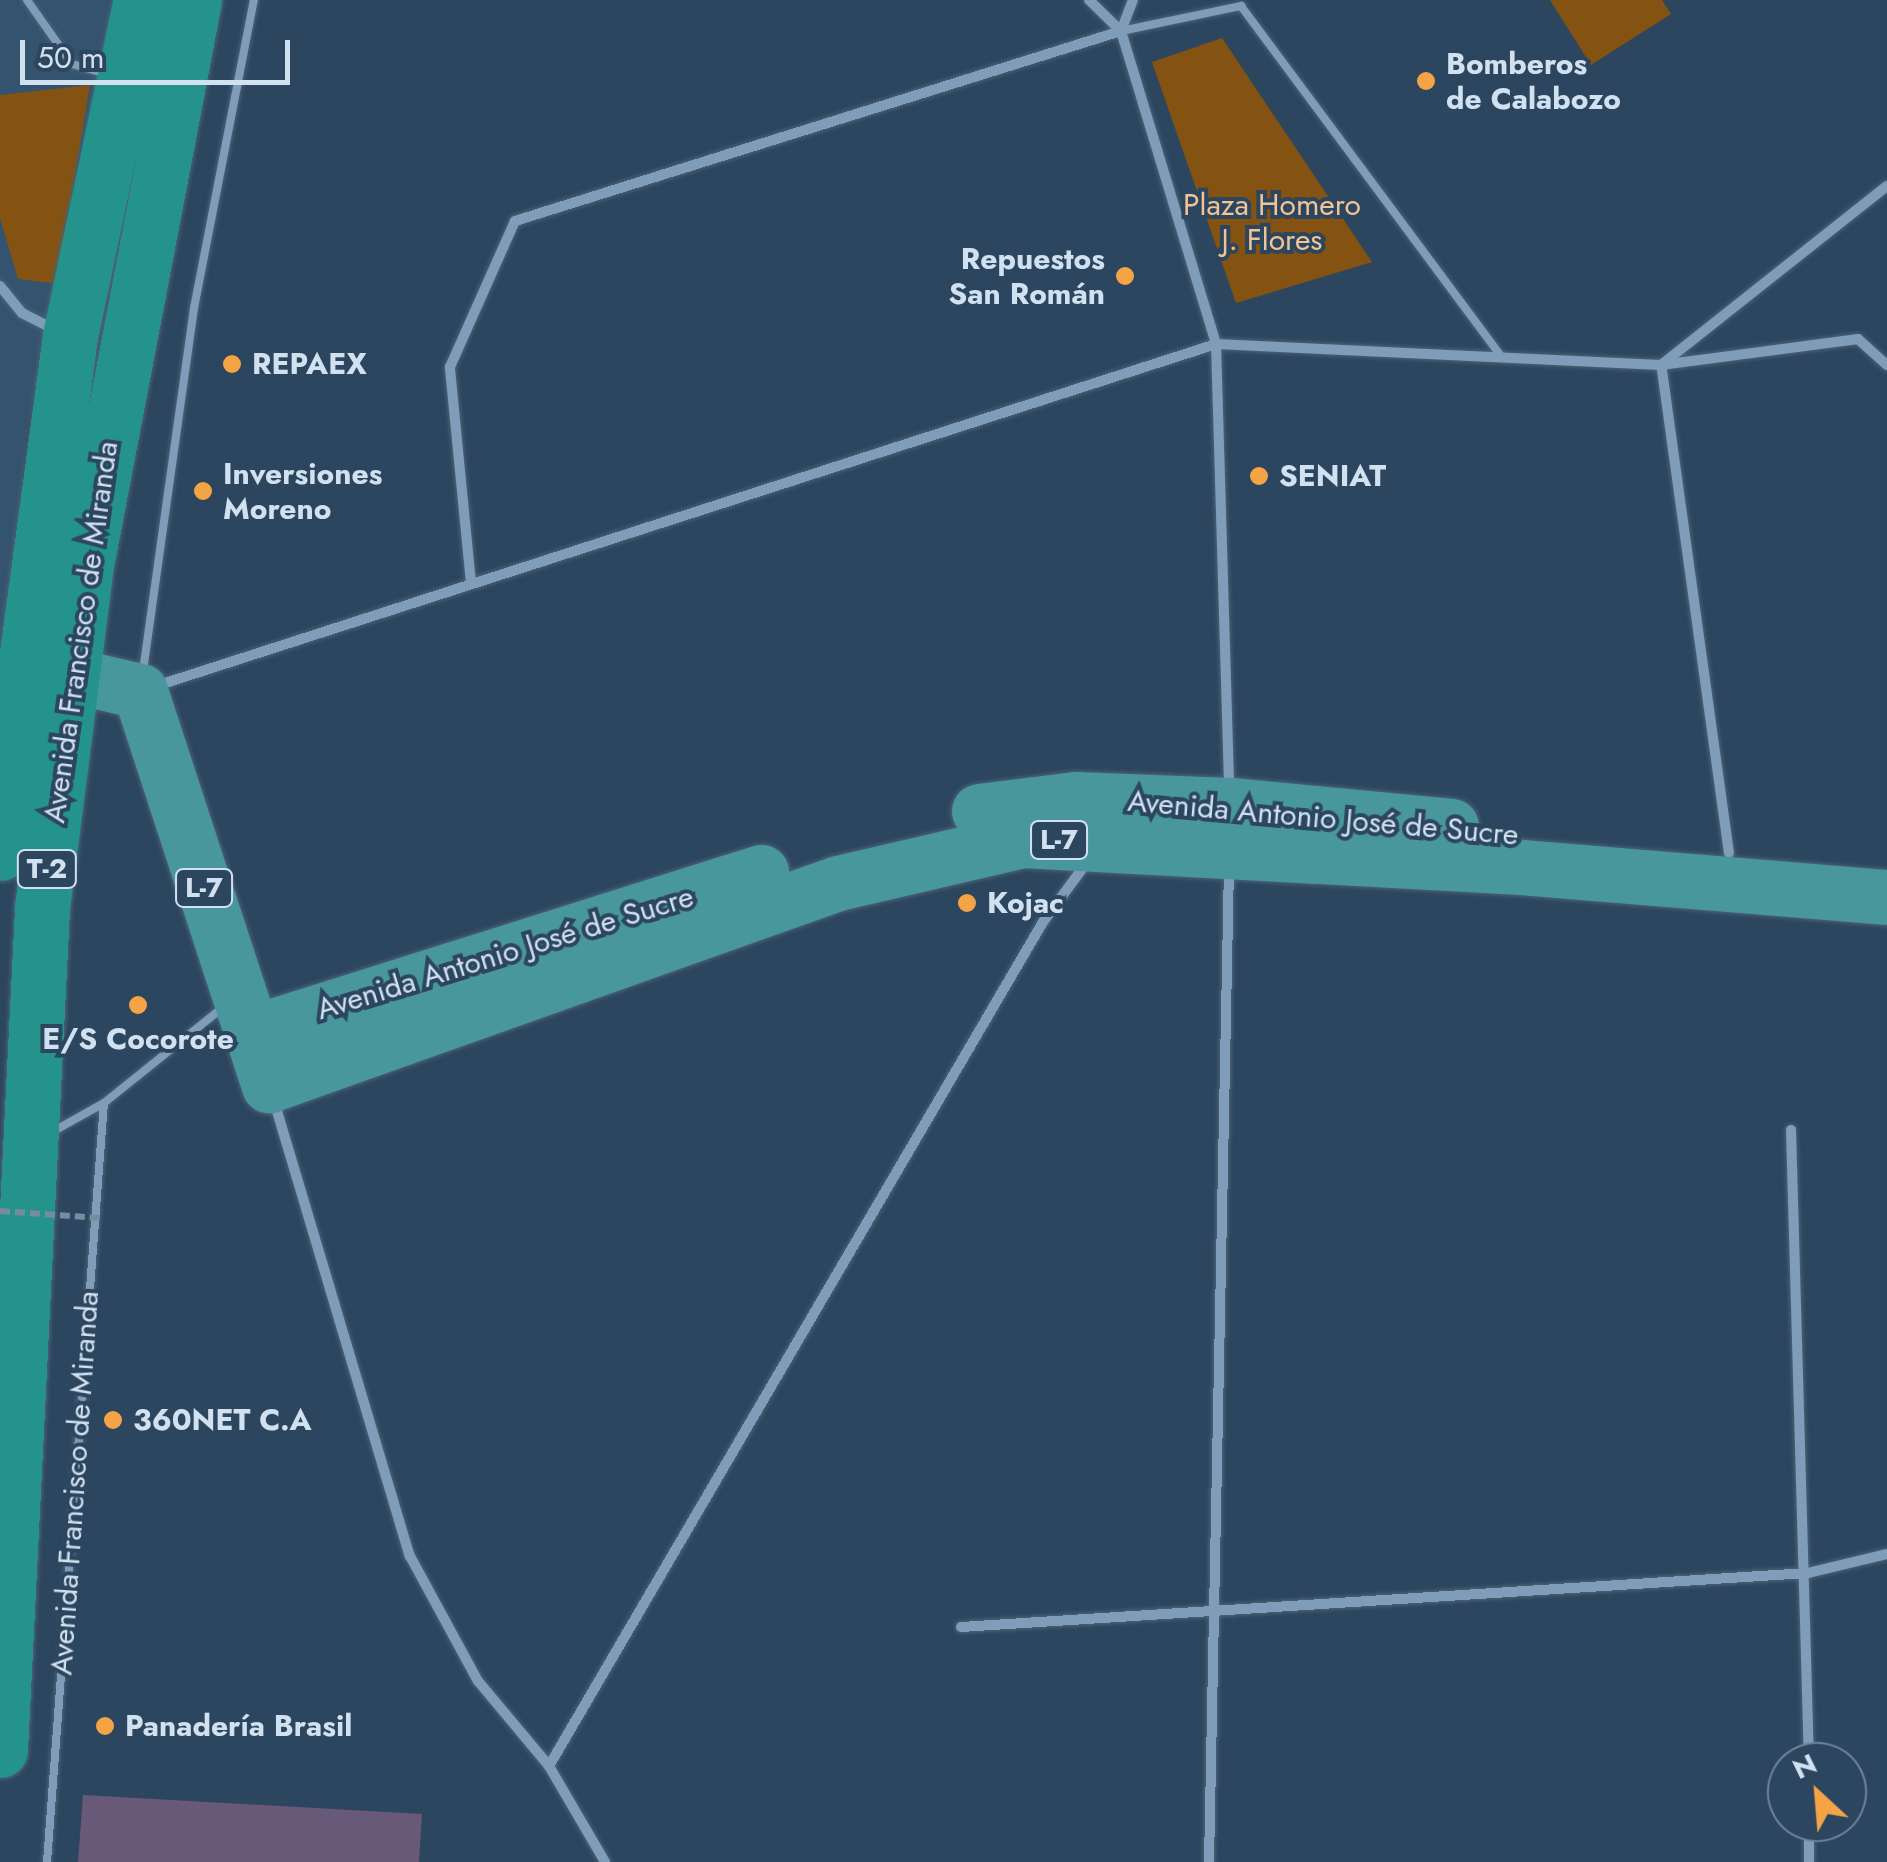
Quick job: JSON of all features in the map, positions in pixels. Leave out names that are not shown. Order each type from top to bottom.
[{"type":"highway","name":"Avenida Francisco de Miranda","points":[[0,1750],[5,1571],[42,908],[71,675],[60,568],[70,336],[141,0]]},
{"type":"highway","name":"Avenida Francisco de Miranda","points":[[0,853],[60,568],[126,344],[194,0]]},
{"type":"highway","points":[[70,336],[126,344]]},
{"type":"main road","points":[[71,675],[140,692]]},
{"type":"main road","name":"L-7","points":[[140,692],[269,1085]]},
{"type":"main road","name":"Avenida Antonio José de Sucre","points":[[245,1014],[903,828],[1074,799],[1230,827],[1887,897]]},
{"type":"main road","name":"Avenida Antonio José de Sucre","points":[[269,1085],[838,883],[1023,840],[1102,841],[1230,827],[1887,862]]},
{"type":"street","points":[[1089,0],[1121,31],[1216,344],[1230,827],[1210,1610],[1209,1862]]},
{"type":"street","points":[[1121,31],[1132,0]]},
{"type":"street","points":[[471,584],[450,368],[515,221],[1121,31]]},
{"type":"street","points":[[1661,365],[1887,186]]},
{"type":"street","points":[[0,286],[22,313],[70,336]]},
{"type":"street","points":[[140,692],[1216,344],[1661,365],[1858,339],[1887,365]]},
{"type":"street","points":[[1661,365],[1729,854]]},
{"type":"street","points":[[548,1766],[1043,922],[1102,841]]},
{"type":"street","points":[[269,1085],[410,1556],[478,1680],[548,1766],[605,1862]]},
{"type":"street","points":[[1792,1130],[1808,1573],[1809,1742]]},
{"type":"street","points":[[961,1626],[1808,1573],[1887,1554]]},
{"type":"lane","points":[[27,0],[72,64],[124,78]]},
{"type":"lane","points":[[140,692],[194,308],[254,0]]},
{"type":"lane","points":[[1121,31],[1241,6],[1502,358]]},
{"type":"lane","points":[[31,1144],[245,1014]]},
{"type":"lane","name":"Avenida Francisco de Miranda","points":[[46,1862],[104,1103]]},
{"type":"path","points":[[0,1211],[100,1218]]},
{"type":"shaded area","points":[[0,0],[120,0],[28,423],[0,675]]},
{"type":"green space","points":[[1550,0],[1662,0],[1671,14],[1591,65]]},
{"type":"green space","name":"Plaza Homero J. Flores","points":[[1222,38],[1372,262],[1236,303],[1152,62]]},
{"type":"green space","points":[[90,85],[57,284],[18,279],[0,218],[0,95]]},
{"type":"building","points":[[83,1795],[422,1814],[419,1862],[78,1862]]},
{"type":"place","name":"Bomberos de Calabozo","points":[[1426,81]]},
{"type":"place","name":"Repuestos San Román","points":[[1125,276]]},
{"type":"place","name":"REPAEX","points":[[232,364]]},
{"type":"place","name":"SENIAT","points":[[1259,476]]},
{"type":"place","name":"Inversiones Moreno","points":[[203,491]]},
{"type":"place","name":"Kojac","points":[[967,903]]},
{"type":"place","name":"E/S Cocorote","points":[[138,1005]]},
{"type":"place","name":"360NET C.A","points":[[113,1420]]},
{"type":"place","name":"Panadería Brasil","points":[[105,1726]]}]
